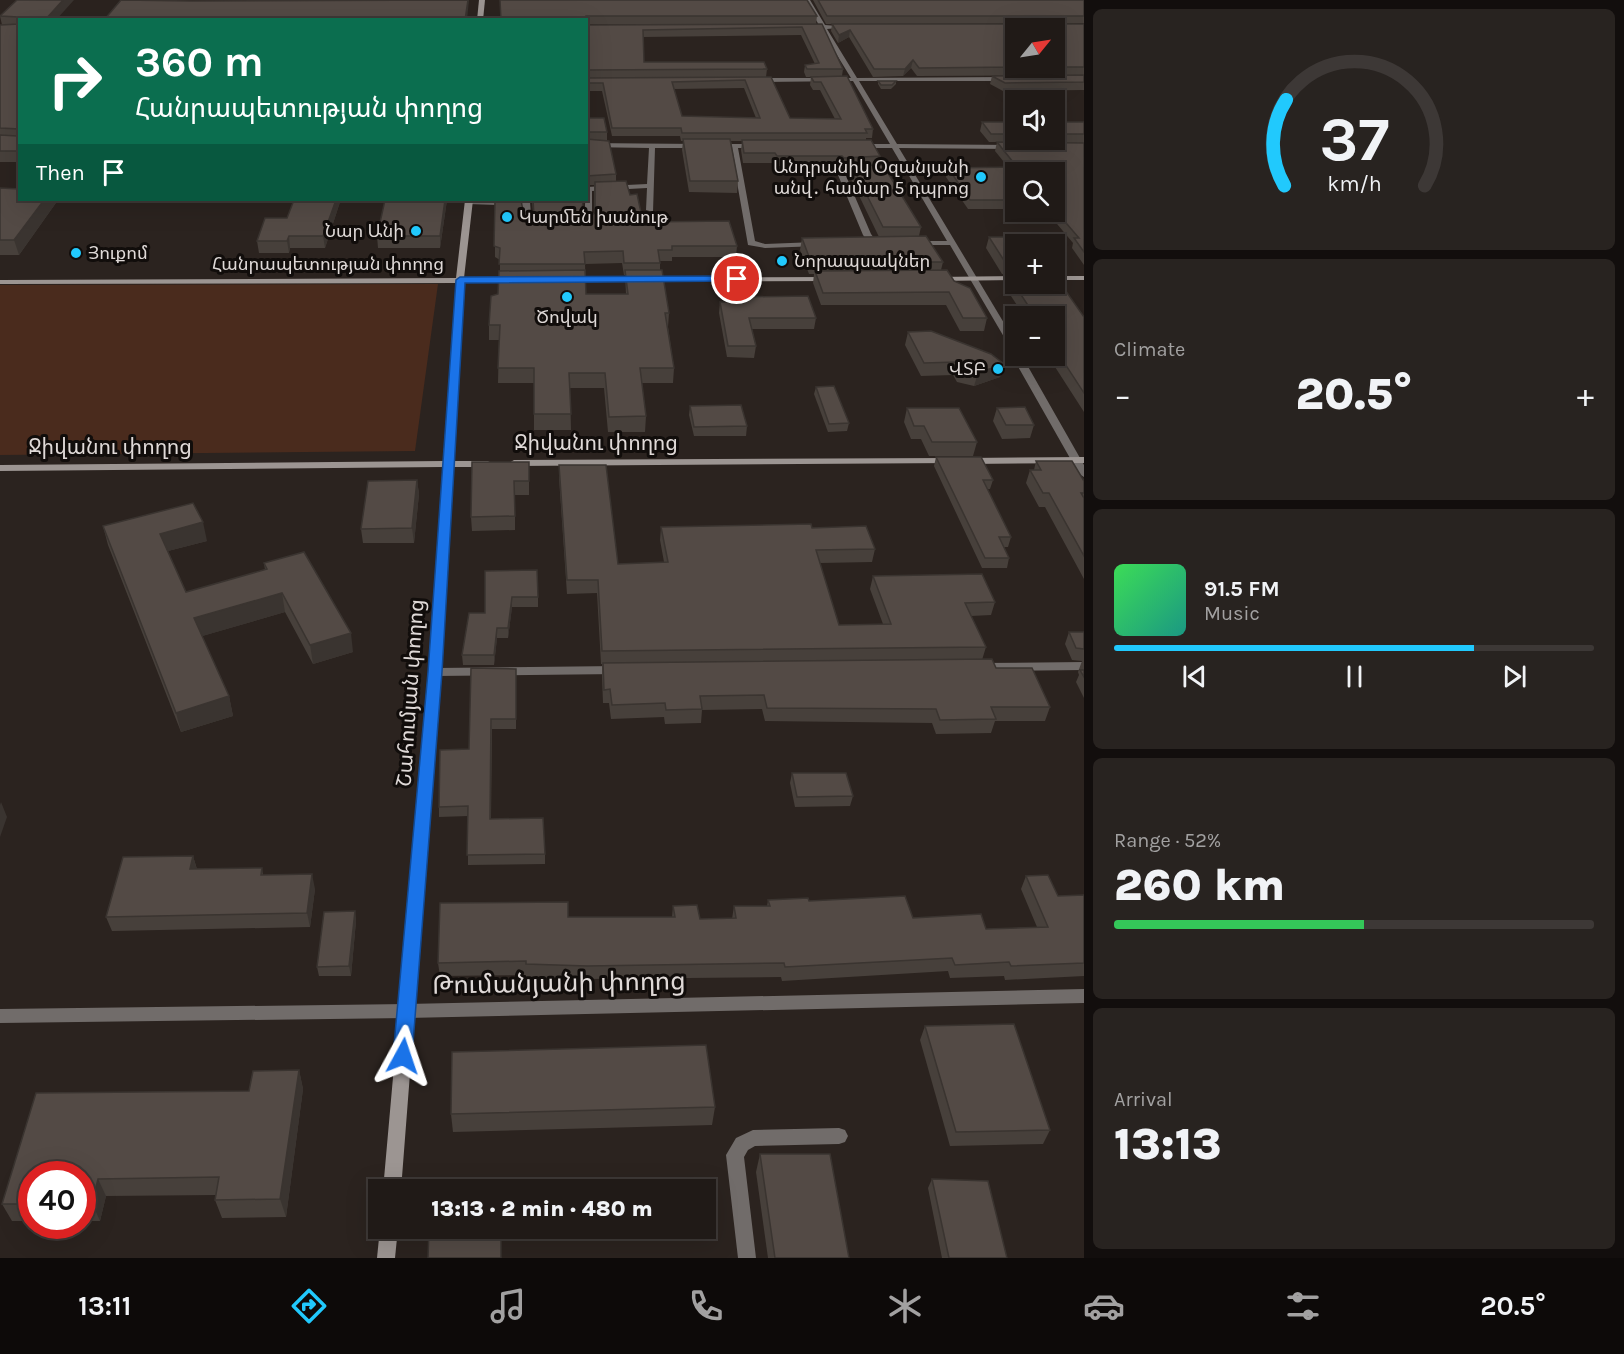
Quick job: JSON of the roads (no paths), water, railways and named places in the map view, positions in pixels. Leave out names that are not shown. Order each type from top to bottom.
[{"type":"street","points":[[480,18],[482,0]]},
{"type":"street","points":[[807,0],[911,172],[1005,334]]},
{"type":"street","points":[[799,27],[858,27]]},
{"type":"street","points":[[749,80],[1015,79]]},
{"type":"street","points":[[588,145],[769,146]]},
{"type":"street","points":[[650,210],[652,146]]},
{"type":"street","points":[[734,146],[752,243],[765,246],[830,244]]},
{"type":"street","points":[[850,146],[1005,147]]},
{"type":"street","points":[[874,243],[867,236],[843,173],[911,172]]},
{"type":"street","points":[[576,229],[588,224],[588,189],[650,186]]},
{"type":"street","points":[[469,201],[527,204],[528,229],[543,230]]},
{"type":"street","name":"Շահումյան փողոց","points":[[393,1179],[435,672],[460,280],[469,201]]},
{"type":"street","points":[[863,243],[888,244]]},
{"type":"street","points":[[910,243],[953,243]]},
{"type":"street","points":[[927,279],[1005,278]]},
{"type":"street","points":[[1065,278],[1084,278]]},
{"type":"street","points":[[559,280],[844,279]]},
{"type":"street","name":"Հանրապետության փողոց","points":[[0,282],[523,280]]},
{"type":"street","points":[[1023,366],[1080,460],[1084,474]]},
{"type":"street","name":"Ջիվանու փողոց","points":[[0,468],[1080,460]]},
{"type":"street","points":[[966,667],[1084,666]]},
{"type":"street","points":[[435,672],[636,670]]},
{"type":"street","name":"Թումանյանի փողոց","points":[[0,1016],[406,1011],[1084,996]]},
{"type":"street","points":[[747,1258],[735,1155],[742,1144],[753,1138],[839,1137]]},
{"type":"street","points":[[386,1258],[388,1239]]},
{"type":"place","name":"Անդրանիկ Օզանյանի անվ․ համար 5 դպրոց","points":[[981,177]]},
{"type":"place","name":"Կարմեն խանութ","points":[[507,217]]},
{"type":"place","name":"Նար Անի","points":[[416,231]]},
{"type":"place","name":"Յուքոմ","points":[[76,253]]},
{"type":"place","name":"Նորապսակներ","points":[[782,261]]},
{"type":"place","name":"Ծովակ","points":[[567,297]]},
{"type":"place","name":"ՎՏԲ","points":[[998,369]]}]
